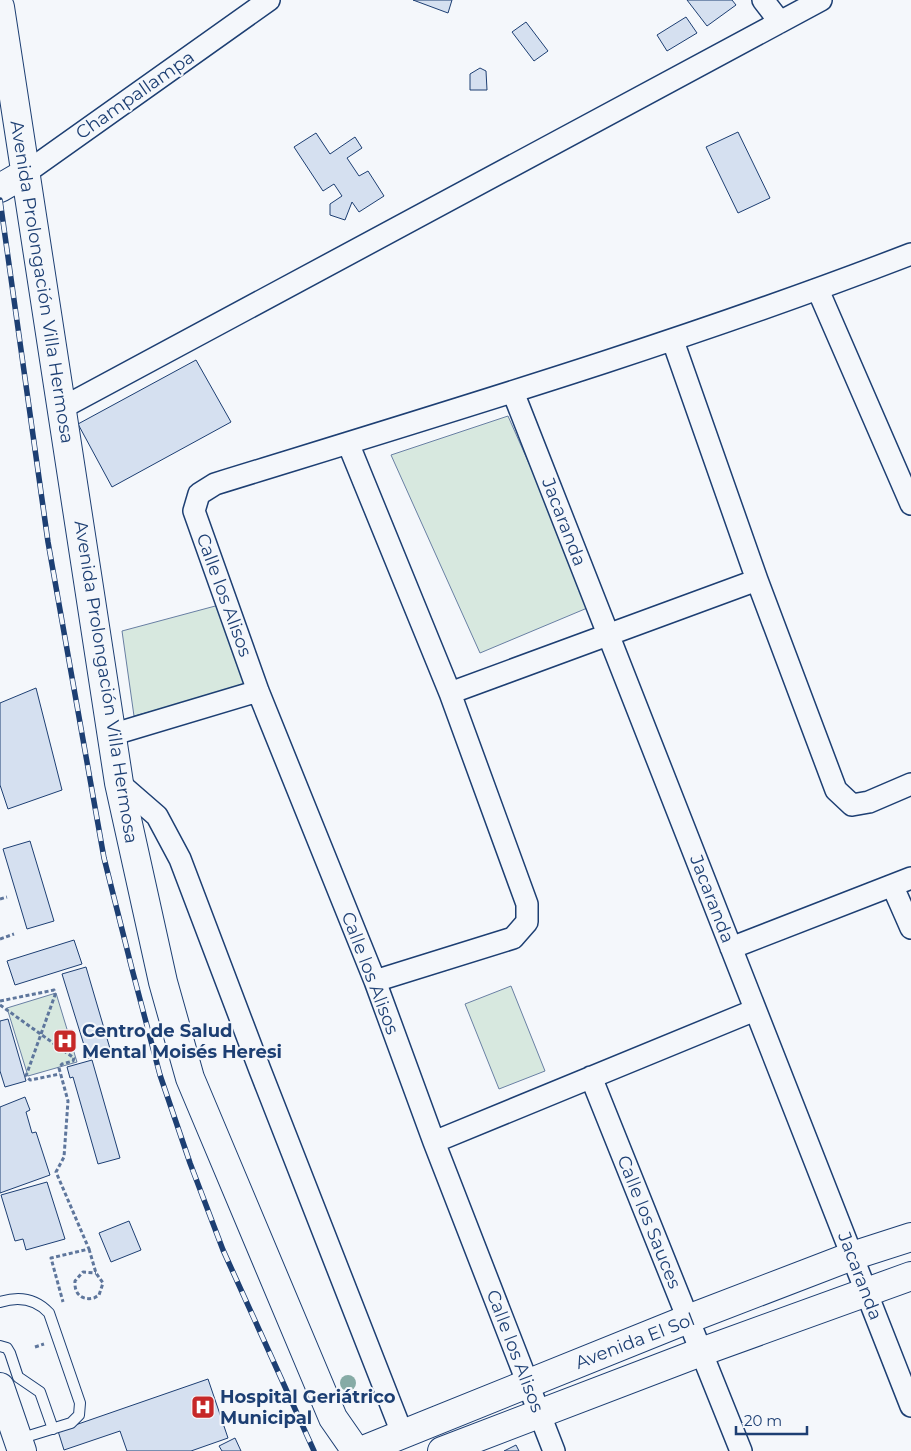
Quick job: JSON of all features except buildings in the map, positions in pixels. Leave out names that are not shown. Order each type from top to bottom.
[{"type":"main road","name":"Avenida Prolongación Villa Hermosa","points":[[0,7],[24,174],[119,783],[163,982],[190,1078],[333,1418],[356,1451]]},
{"type":"main road","name":"Champallampa","points":[[0,188],[24,174]]},
{"type":"main road","name":"Avenida El Sol","points":[[361,1451],[688,1319],[852,1256],[911,1237]]},
{"type":"main road","name":"Avenida El Sol","points":[[442,1451],[701,1352],[911,1276]]},
{"type":"main road","points":[[0,1387],[20,1445]]},
{"type":"main road","name":"Avenida Prolongación Villa Hermosa","points":[[333,1418],[337,1451]]},
{"type":"street","name":"Champallampa","points":[[24,174],[269,0]]},
{"type":"street","points":[[763,0],[780,22]]},
{"type":"street","points":[[62,408],[821,0]]},
{"type":"street","points":[[375,981],[513,938],[527,922],[526,904],[450,693],[348,443],[673,341],[818,290],[911,254]]},
{"type":"street","points":[[818,290],[911,504]]},
{"type":"street","points":[[673,341],[757,580],[836,790],[852,805],[869,802],[911,784]]},
{"type":"street","name":"Jacaranda","points":[[513,392],[911,1406]]},
{"type":"street","name":"Calle los Alisos","points":[[348,443],[215,484],[198,494],[194,511],[258,691],[375,981],[434,1142],[554,1451]]},
{"type":"street","points":[[450,693],[757,580]]},
{"type":"street","points":[[111,735],[258,691]]},
{"type":"street","points":[[119,783],[157,816],[180,859],[402,1433]]},
{"type":"street","points":[[731,948],[902,883],[911,928]]},
{"type":"street","points":[[434,1142],[755,1010]]},
{"type":"street","name":"Calle los Sauces","points":[[591,1077],[741,1451]]},
{"type":"lane","points":[[0,1302],[24,1298],[42,1306],[49,1314],[80,1403],[80,1411],[77,1418],[71,1423],[53,1429],[20,1445]]},
{"type":"lane","points":[[0,1346],[7,1348],[10,1353],[18,1377],[40,1392],[53,1429]]},
{"type":"path","points":[[0,899],[7,897]]},
{"type":"path","points":[[0,939],[14,934]]},
{"type":"path","points":[[0,1001],[54,990],[55,995],[26,1074],[28,1079],[60,1074]]},
{"type":"path","points":[[0,1005],[41,1036],[74,1057],[73,1061],[60,1065],[60,1074],[68,1102],[65,1148],[63,1160],[57,1169],[57,1175],[89,1249],[96,1273],[103,1283],[102,1289],[94,1298],[82,1298],[74,1288],[75,1281],[83,1272],[96,1273]]},
{"type":"path","points":[[64,1305],[51,1258],[89,1249]]},
{"type":"path","points":[[35,1347],[59,1340]]},
{"type":"shaded area","points":[[508,416],[592,606],[480,653],[391,455]]},
{"type":"shaded area","points":[[219,605],[253,685],[134,716],[122,631]]},
{"type":"shaded area","points":[[511,986],[545,1071],[499,1089],[465,1004]]},
{"type":"shaded area","points":[[56,993],[77,1062],[28,1076],[7,1008]]},
{"type":"railway","points":[[0,200],[48,542],[104,858],[160,1075],[190,1163],[223,1250],[314,1451]]},
{"type":"place","name":"Centro de Salud Mental Moisés Heresi","points":[[65,1041]]},
{"type":"place","name":"Hospital Geriátrico Municipal","points":[[203,1407]]}]
